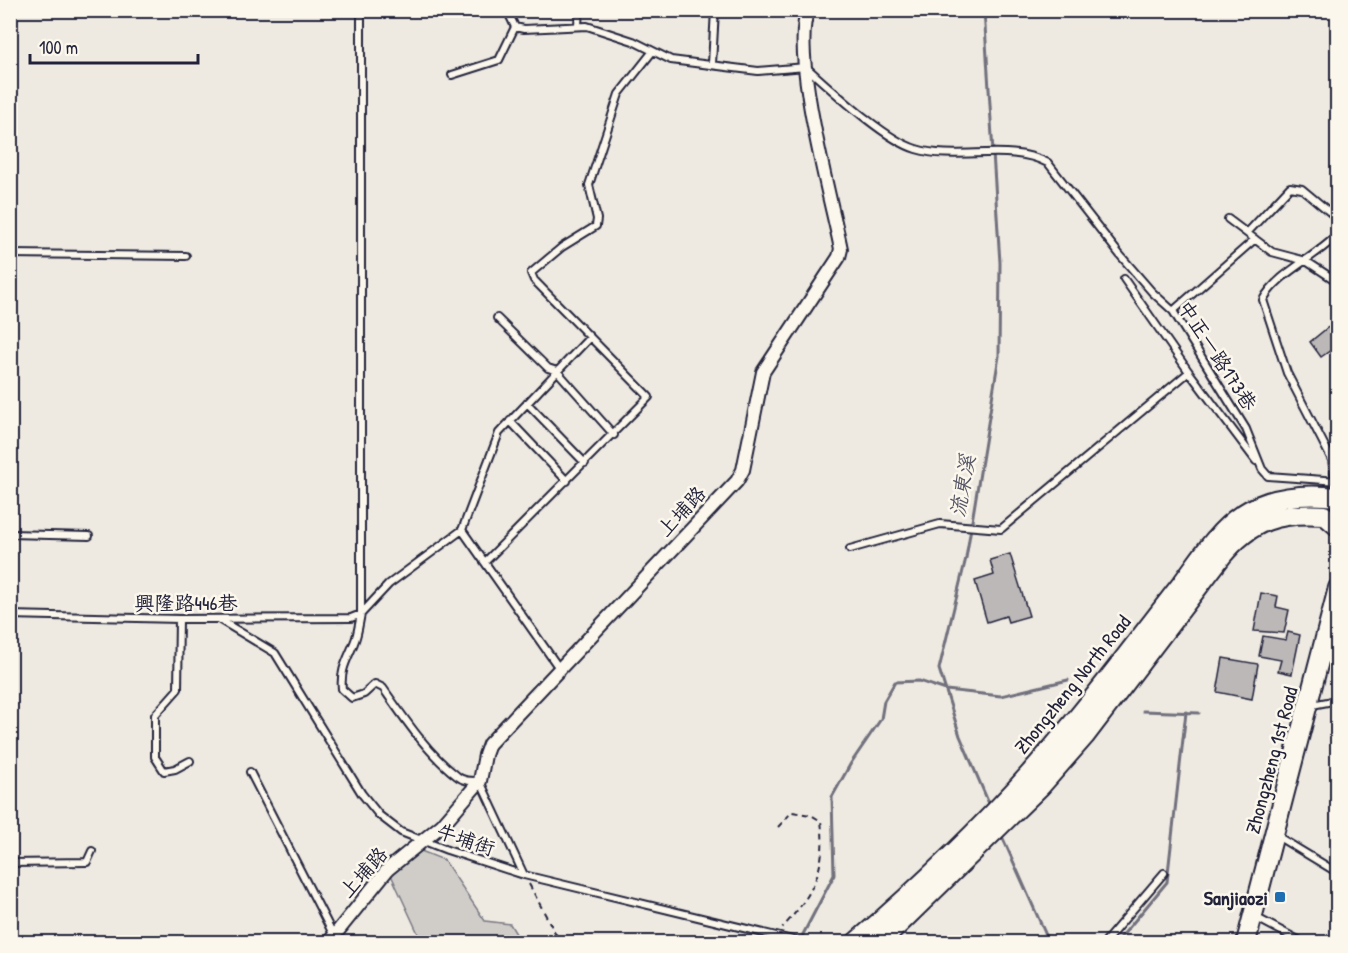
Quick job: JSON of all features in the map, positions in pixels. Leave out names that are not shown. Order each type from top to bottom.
[{"type":"main road","name":"Zhongzheng North Road","points":[[882,942],[979,839],[1012,792],[1076,720],[1210,546],[1240,516],[1273,500],[1337,486]]},
{"type":"main road","name":"Zhongzheng North Road","points":[[856,942],[979,839],[1015,813],[1084,736],[1222,556],[1242,534],[1264,521],[1282,516],[1324,515],[1338,527]]},
{"type":"main road","name":"Zhongzheng 1st Road","points":[[1246,942],[1338,588]]},
{"type":"street","name":"上埔路","points":[[332,939],[388,869],[420,840],[442,825],[480,781],[489,744],[737,481],[743,470],[763,372],[839,257],[841,249],[808,90],[804,33],[808,10]]},
{"type":"lane","points":[[361,10],[361,614],[355,642],[346,656],[341,675],[342,689],[352,698],[364,694],[375,684],[383,688],[407,720],[458,777],[469,782],[480,781],[524,875]]},
{"type":"lane","points":[[452,75],[499,60],[514,27],[507,10]]},
{"type":"lane","points":[[578,25],[579,10]]},
{"type":"lane","points":[[712,64],[715,10]]},
{"type":"lane","points":[[514,27],[524,29],[578,25],[633,41],[671,60],[758,71],[806,67]]},
{"type":"lane","points":[[486,561],[614,435],[649,397],[534,280],[531,273],[562,247],[596,226],[597,219],[589,185],[619,94],[653,51]]},
{"type":"lane","name":"中正一路173巷","points":[[806,67],[844,101],[900,142],[916,149],[944,154],[1033,155],[1048,163],[1120,255],[1152,292],[1173,311],[1246,429],[1262,469]]},
{"type":"lane","points":[[1247,232],[1290,187],[1302,189],[1338,219]]},
{"type":"lane","points":[[1228,219],[1272,252],[1306,261],[1338,282]]},
{"type":"lane","points":[[1124,279],[1189,372],[1268,476],[1337,486],[1332,460],[1287,373],[1263,300],[1269,288],[1338,234]]},
{"type":"lane","points":[[1173,311],[1255,239]]},
{"type":"lane","points":[[10,254],[186,256]]},
{"type":"lane","points":[[496,318],[548,368],[557,371],[614,435]]},
{"type":"lane","points":[[361,614],[389,584],[462,530],[499,433],[590,337]]},
{"type":"lane","points":[[850,549],[940,524],[1001,529],[1189,372]]},
{"type":"lane","points":[[527,403],[585,463]]},
{"type":"lane","points":[[510,421],[567,481]]},
{"type":"lane","points":[[462,530],[486,561],[559,668]]},
{"type":"lane","points":[[10,534],[89,536]]},
{"type":"lane","name":"興隆路446巷","points":[[10,615],[217,619],[351,618],[361,614]]},
{"type":"lane","points":[[179,619],[178,689],[155,715],[155,757],[164,771],[175,769],[190,760]]},
{"type":"lane","name":"牛埔街","points":[[217,619],[276,653],[370,804],[393,827],[420,840],[524,875],[798,942]]},
{"type":"lane","points":[[1309,705],[1338,700]]},
{"type":"lane","points":[[250,772],[332,939]]},
{"type":"lane","points":[[1275,834],[1338,873]]},
{"type":"lane","points":[[10,863],[87,862],[92,851]]},
{"type":"lane","points":[[1105,942],[1164,873]]},
{"type":"lane","points":[[1253,916],[1302,942]]},
{"type":"path","points":[[774,936],[805,904],[812,889],[824,839],[821,821],[804,813],[792,812],[778,826]]},
{"type":"path","points":[[524,875],[560,942]]},
{"type":"shaded area","points":[[416,849],[444,860],[485,921],[510,924],[521,942],[422,942],[391,875]]},
{"type":"building","points":[[1332,324],[1338,331],[1338,345],[1321,357],[1310,342]]},
{"type":"building","points":[[1010,554],[1029,616],[1008,622],[1006,616],[987,622],[975,581],[994,575],[990,560]]},
{"type":"building","points":[[1261,593],[1278,596],[1276,607],[1289,610],[1284,633],[1254,631]]},
{"type":"building","points":[[1288,632],[1300,635],[1292,674],[1278,671],[1281,660],[1259,656],[1263,636],[1286,640]]},
{"type":"building","points":[[1223,658],[1258,664],[1252,699],[1217,692]]},
{"type":"waterway","name":"流東溪","points":[[984,10],[1000,263],[999,356],[966,558],[939,669],[960,736],[990,806]]},
{"type":"waterway","points":[[799,942],[834,875],[832,797],[851,763],[881,719],[884,701],[895,682],[919,681],[946,690],[1001,696],[1068,680]]},
{"type":"waterway","points":[[1143,711],[1199,713]]},
{"type":"waterway","points":[[1117,942],[1167,882],[1186,712]]},
{"type":"waterway","name":"流東溪","points":[[1001,834],[1049,942]]},
{"type":"place","name":"Sanjiaozi","points":[[1280,897]]}]
